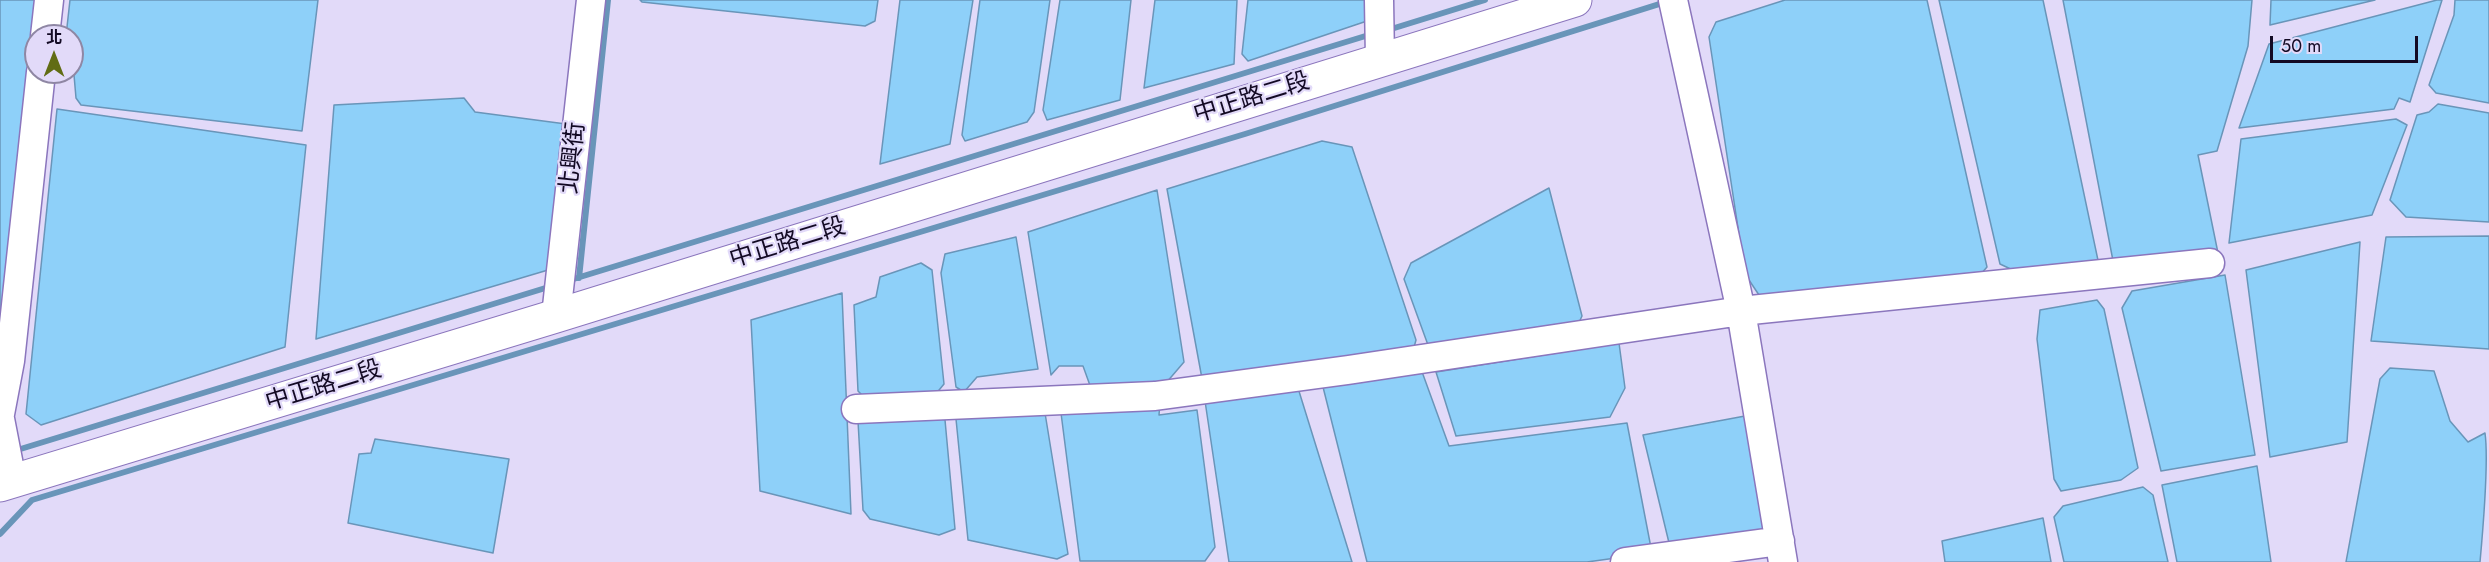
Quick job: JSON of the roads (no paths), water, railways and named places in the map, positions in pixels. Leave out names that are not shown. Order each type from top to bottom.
[{"type":"main road","name":"中正路二段","points":[[6,483],[556,316],[1380,59],[1531,6],[1575,0]]},
{"type":"street","points":[[46,24],[49,0]]},
{"type":"street","name":"北興街","points":[[556,316],[591,0]]},
{"type":"street","points":[[1379,0],[1380,59]]},
{"type":"street","points":[[1625,562],[1781,552],[1740,311],[1673,0]]},
{"type":"street","points":[[0,414],[10,361],[40,84]]},
{"type":"street","points":[[856,409],[1155,396],[1740,311],[2210,263]]},
{"type":"street","points":[[0,419],[6,483]]},
{"type":"water","points":[[0,0],[53,0],[42,24],[24,24],[24,84],[35,84],[0,373]]},
{"type":"water","points":[[70,0],[318,0],[302,131],[81,105],[76,98],[75,84],[84,84],[84,24],[67,24]]},
{"type":"water","points":[[640,0],[878,0],[875,21],[865,26]]},
{"type":"water","points":[[900,0],[973,0],[950,144],[880,164]]},
{"type":"water","points":[[980,0],[1050,0],[1034,112],[1027,122],[965,141],[962,135]]},
{"type":"water","points":[[1060,0],[1131,0],[1120,100],[1047,120],[1043,110]]},
{"type":"water","points":[[1155,0],[1237,0],[1234,64],[1144,88]]},
{"type":"water","points":[[1248,0],[1372,0],[1369,18],[1364,22],[1248,61],[1242,54]]},
{"type":"water","points":[[1785,0],[1927,0],[1987,267],[1974,282],[1763,301],[1745,274],[1709,37],[1716,22]]},
{"type":"water","points":[[1939,0],[2043,0],[2099,265],[2017,272],[2000,264]]},
{"type":"water","points":[[2063,0],[2252,0],[2248,46],[2217,151],[2198,155],[2218,253],[2114,266]]},
{"type":"water","points":[[2271,0],[2375,0],[2270,25]]},
{"type":"water","points":[[2442,0],[2410,102],[2399,98],[2394,109],[2239,128],[2269,44]]},
{"type":"water","points":[[2455,0],[2489,0],[2489,103],[2436,93],[2429,85],[2454,15]]},
{"type":"water","points":[[464,98],[475,112],[566,124],[548,270],[316,339],[334,105]]},
{"type":"water","points":[[2438,104],[2489,113],[2489,222],[2406,217],[2390,200],[2417,115],[2429,112]]},
{"type":"water","points":[[57,109],[306,145],[285,347],[41,425],[26,414]]},
{"type":"water","points":[[2396,119],[2407,125],[2372,215],[2229,243],[2241,139]]},
{"type":"water","points":[[1322,141],[1352,147],[1416,340],[1413,351],[1203,384],[1167,189]]},
{"type":"water","points":[[1549,188],[1582,316],[1577,327],[1428,345],[1404,279],[1411,263]]},
{"type":"water","points":[[1157,190],[1184,362],[1166,383],[1092,391],[1083,366],[1059,366],[1051,375],[1028,232]]},
{"type":"water","points":[[2489,236],[2489,349],[2371,341],[2386,237]]},
{"type":"water","points":[[1016,237],[1038,369],[977,377],[964,392],[956,387],[941,273],[945,254]]},
{"type":"water","points":[[2360,242],[2347,442],[2270,457],[2246,270]]},
{"type":"water","points":[[921,263],[932,270],[944,384],[935,395],[865,398],[858,391],[854,305],[876,297],[880,277]]},
{"type":"water","points":[[2225,275],[2255,455],[2161,471],[2122,308],[2132,291]]},
{"type":"water","points":[[842,293],[851,514],[760,491],[751,320]]},
{"type":"water","points":[[2097,300],[2104,309],[2138,468],[2121,480],[2061,491],[2054,479],[2037,339],[2040,310]]},
{"type":"water","points":[[1619,343],[1625,388],[1610,417],[1456,436],[1436,372]]},
{"type":"water","points":[[2390,368],[2434,371],[2450,421],[2468,442],[2485,433],[2486,478],[2480,562],[2346,562],[2380,379]]},
{"type":"water","points":[[1421,369],[1449,446],[1627,423],[1652,553],[1587,562],[1367,562],[1323,387]]},
{"type":"water","points":[[1298,388],[1352,562],[1229,562],[1205,401]]},
{"type":"water","points":[[1160,402],[1159,415],[1197,410],[1215,547],[1205,561],[1080,561],[1061,413]]},
{"type":"water","points":[[966,413],[1045,413],[1068,554],[1057,559],[968,540],[956,419]]},
{"type":"water","points":[[932,414],[945,420],[955,529],[939,535],[870,519],[863,510],[858,421]]},
{"type":"water","points":[[1745,416],[1773,536],[1670,547],[1643,435]]},
{"type":"water","points":[[375,439],[509,459],[493,553],[348,523],[359,454],[371,453]]},
{"type":"water","points":[[2257,466],[2271,562],[2177,562],[2162,485]]},
{"type":"water","points":[[2143,487],[2153,495],[2168,562],[2064,562],[2054,517],[2063,506]]},
{"type":"water","points":[[2043,518],[2051,562],[1945,562],[1942,541]]},
{"type":"waterway","points":[[579,278],[608,0]]},
{"type":"waterway","points":[[1388,30],[1485,0]]},
{"type":"waterway","points":[[0,534],[32,500],[1245,134],[1666,2]]},
{"type":"waterway","points":[[567,281],[1372,34]]},
{"type":"waterway","points":[[14,451],[552,286]]}]
